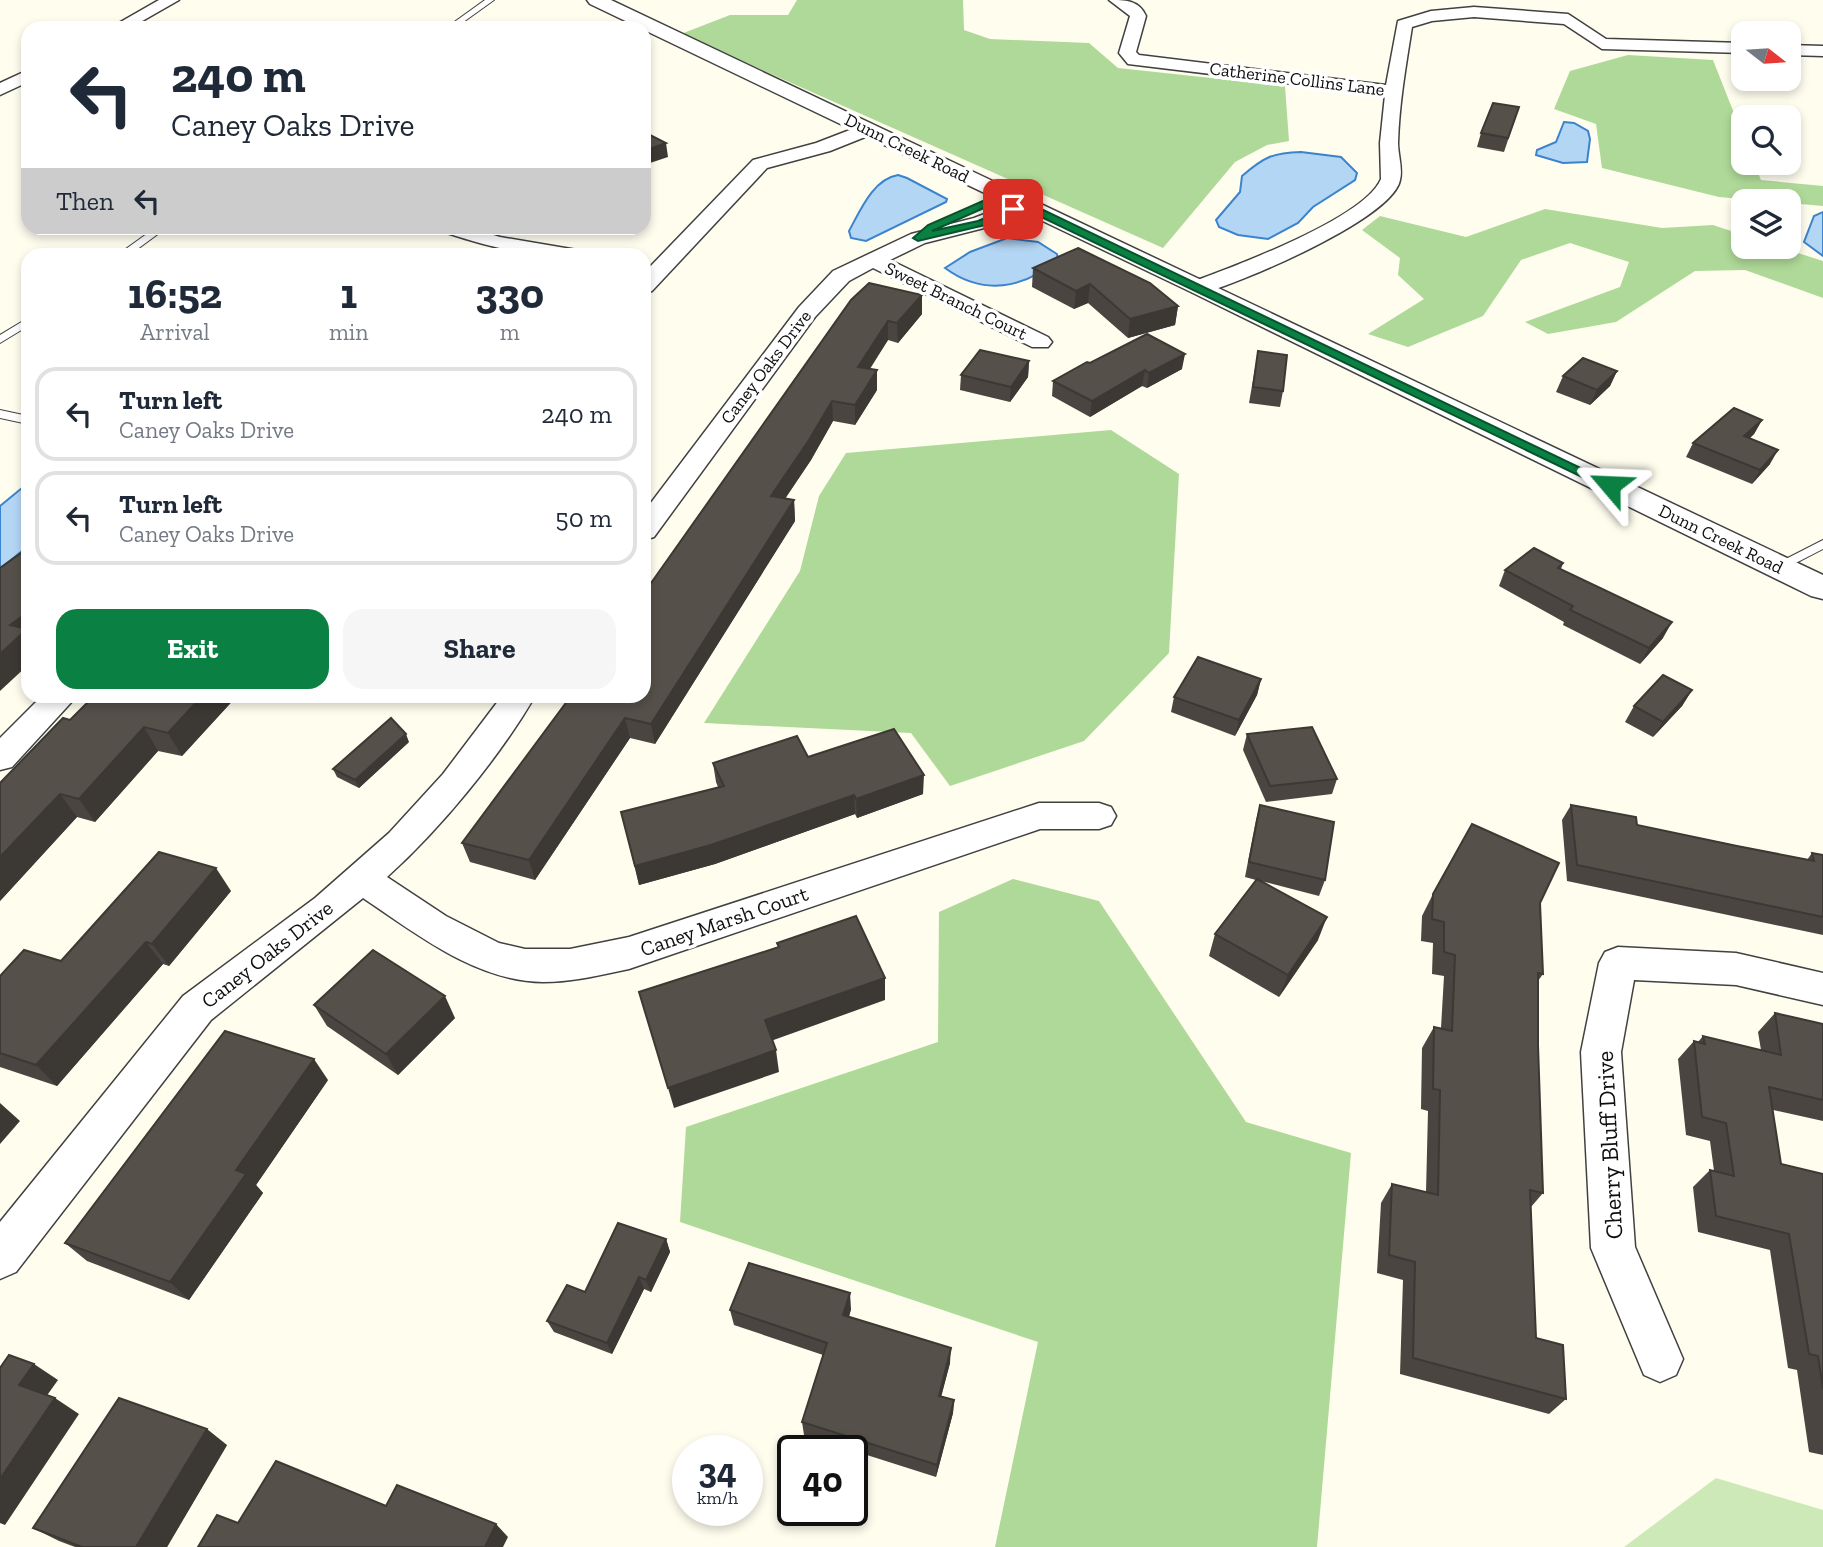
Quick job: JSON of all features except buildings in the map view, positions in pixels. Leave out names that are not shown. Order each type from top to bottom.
[{"type":"street","points":[[131,21],[171,0]]},
{"type":"street","name":"Dunn Creek Road","points":[[596,0],[640,21]]},
{"type":"street","name":"Catherine Collins Lane","points":[[1117,0],[1136,11],[1139,16],[1126,53],[1134,61],[1394,91],[1389,143],[1391,179],[1389,186],[1372,204],[1339,225],[1249,269],[1200,287]]},
{"type":"street","points":[[1394,91],[1404,24],[1431,16],[1474,12],[1568,19],[1602,44],[1731,48]]},
{"type":"street","name":"Dunn Creek Road","points":[[651,26],[1200,287],[1823,588]]},
{"type":"street","points":[[1801,50],[1823,51]]},
{"type":"street","points":[[0,90],[21,79]]},
{"type":"street","points":[[653,267],[760,164],[823,147],[868,130]]},
{"type":"street","name":"Caney Oaks Drive","points":[[651,522],[825,290],[853,268],[918,238],[981,223],[1014,200]]},
{"type":"street","points":[[472,235],[497,243],[528,248]]},
{"type":"street","name":"Sweet Branch Court","points":[[871,260],[1040,342]]},
{"type":"street","points":[[0,758],[55,703]]},
{"type":"street","name":"Caney Oaks Drive","points":[[0,1257],[197,1008],[328,908],[401,844],[435,807],[515,703]]},
{"type":"street","name":"Caney Marsh Court","points":[[362,878],[474,950],[513,963],[588,963],[629,953],[1040,816],[1099,816]]},
{"type":"street","name":"Cherry Bluff Drive","points":[[1660,1359],[1613,1248],[1601,1052],[1618,963],[1736,969],[1823,989]]},
{"type":"lane","points":[[460,21],[490,0]]},
{"type":"lane","points":[[132,248],[151,235]]},
{"type":"lane","points":[[0,340],[21,326]]},
{"type":"lane","points":[[0,414],[21,418]]},
{"type":"lane","points":[[1779,566],[1823,544]]},
{"type":"green space","points":[[797,0],[963,0],[964,30],[990,39],[1089,43],[1118,68],[1285,86],[1289,141],[1267,145],[1235,162],[1163,248],[681,34],[730,15],[788,15]]},
{"type":"green space","points":[[1628,55],[1713,60],[1731,106],[1731,175],[1759,175],[1761,180],[1823,186],[1823,206],[1801,204],[1801,189],[1731,189],[1731,198],[1719,197],[1602,168],[1596,124],[1554,109],[1570,71]]},
{"type":"green space","points":[[1545,209],[1662,228],[1713,225],[1731,231],[1731,259],[1801,259],[1801,254],[1823,261],[1823,298],[1745,270],[1695,271],[1616,322],[1548,334],[1525,322],[1620,287],[1629,262],[1570,243],[1521,260],[1483,316],[1408,347],[1368,334],[1424,299],[1398,275],[1400,258],[1362,230],[1380,216],[1466,237]]},
{"type":"green space","points":[[1111,430],[1179,474],[1169,653],[1084,741],[950,786],[911,733],[704,723],[800,571],[819,496],[846,453]]},
{"type":"green space","points":[[1013,879],[1099,901],[1246,1122],[1351,1153],[1317,1547],[995,1547],[1038,1342],[680,1222],[686,1127],[938,1042],[939,912]]},
{"type":"green space","points":[[1716,1478],[1823,1510],[1823,1547],[1624,1547]]},
{"type":"water","points":[[1564,122],[1574,123],[1588,131],[1590,139],[1587,162],[1563,163],[1536,155],[1537,150],[1556,142]]},
{"type":"water","points":[[1301,152],[1341,157],[1357,173],[1355,180],[1313,207],[1298,223],[1268,239],[1238,235],[1219,227],[1216,220],[1240,192],[1242,176],[1269,157]]},
{"type":"water","points":[[898,175],[947,199],[946,202],[866,241],[851,238],[849,231],[868,197],[881,183]]},
{"type":"water","points":[[1823,212],[1823,256],[1804,242],[1814,216]]},
{"type":"water","points":[[1007,238],[1038,242],[1057,254],[1058,259],[1031,277],[1003,285],[974,283],[945,268],[970,252]]},
{"type":"water","points":[[21,489],[21,552],[0,569],[0,506]]},
{"type":"route","points":[[1013,209],[981,223],[918,238],[931,227],[1004,195],[1610,485]]}]
